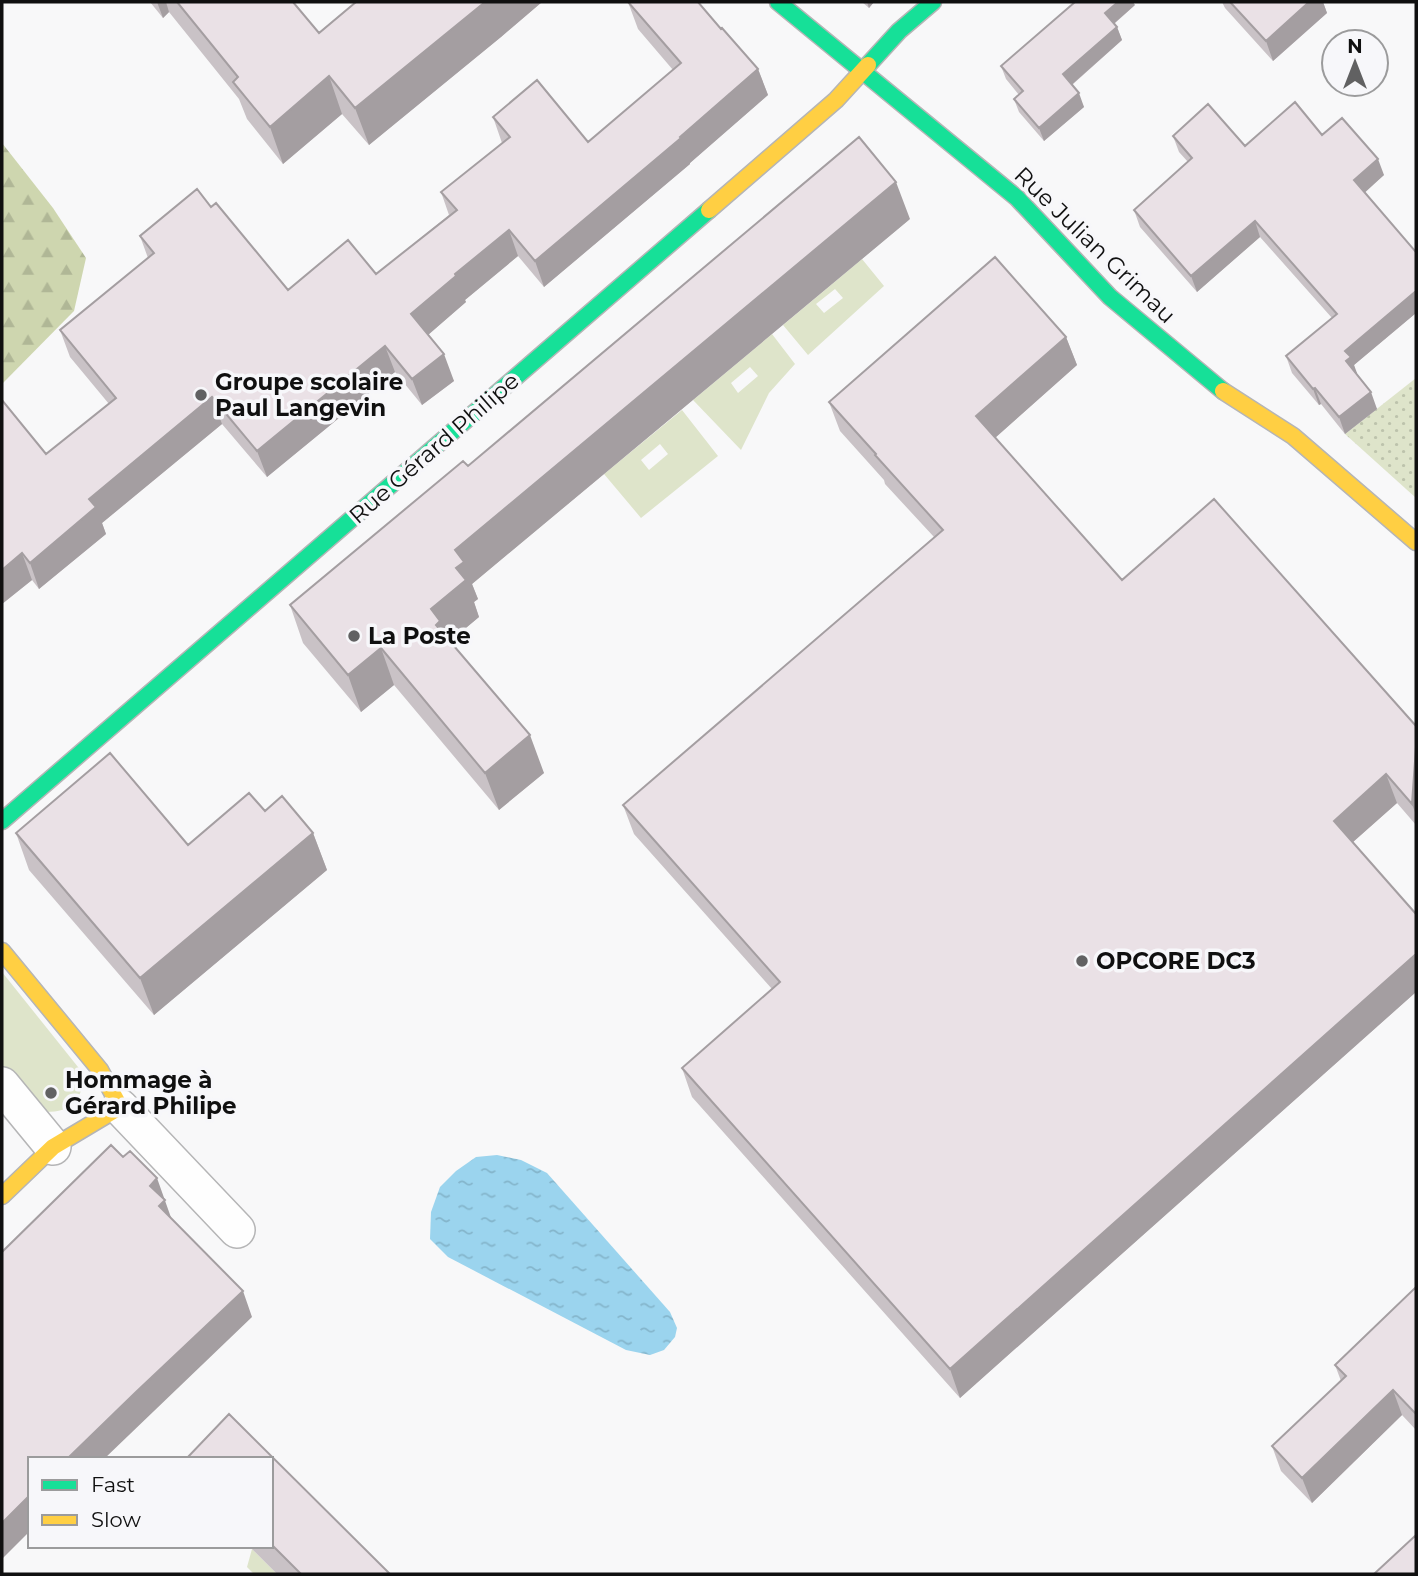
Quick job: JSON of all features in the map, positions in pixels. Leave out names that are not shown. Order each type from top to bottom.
[{"type":"street","name":"Rue Julian Grimau","points":[[778,2],[1017,198],[1120,306],[1217,388],[1293,436],[1416,542]]},
{"type":"street","name":"Rue Gérard Philipe","points":[[2,821],[826,109],[899,31],[933,2]]},
{"type":"street","points":[[2,951],[100,1070],[120,1107],[237,1230]]},
{"type":"street","points":[[2,1085],[53,1147]]},
{"type":"street","points":[[2,1196],[53,1147],[120,1107]]},
{"type":"green space","points":[[2,143],[53,208],[86,258],[74,311],[2,384]]},
{"type":"green space","points":[[862,259],[884,286],[808,355],[783,325]],"holes":[[[835,289],[843,298],[824,313],[816,304]]]},
{"type":"green space","points":[[772,334],[795,364],[769,393],[741,450],[693,400]],"holes":[[[750,367],[758,376],[738,393],[731,383]]]},
{"type":"green space","points":[[1416,378],[1416,498],[1345,434]]},
{"type":"green space","points":[[682,410],[718,456],[641,518],[604,474]],"holes":[[[660,444],[668,454],[649,470],[641,460]]]},
{"type":"green space","points":[[2,972],[82,1072],[79,1097],[64,1110],[46,1112],[2,1069]]},
{"type":"green space","points":[[252,1549],[277,1574],[254,1574],[247,1567]]},
{"type":"water","points":[[497,1155],[521,1160],[547,1173],[670,1312],[677,1328],[675,1337],[664,1350],[650,1355],[626,1350],[448,1257],[430,1239],[431,1212],[440,1187],[476,1157]]},
{"type":"building","points":[[177,2],[293,2],[319,33],[356,2],[485,2],[355,108],[329,76],[270,127],[233,82],[238,77]]},
{"type":"building","points":[[628,2],[698,2],[758,69],[535,261],[509,230],[455,274],[456,276],[411,314],[444,354],[412,379],[385,346],[257,451],[212,397],[89,499],[96,507],[30,563],[22,553],[2,570],[2,400],[46,454],[116,398],[60,330],[154,253],[140,236],[197,189],[211,207],[216,203],[288,290],[348,240],[376,274],[457,210],[441,192],[510,137],[493,117],[537,80],[588,142],[681,63]]},
{"type":"building","points":[[1075,2],[1118,2],[1105,13],[1117,27],[1063,74],[1079,93],[1039,128],[1014,99],[1023,91],[1001,66]]},
{"type":"building","points":[[1230,2],[1309,2],[1266,41]]},
{"type":"building","points":[[1295,102],[1322,135],[1342,118],[1378,159],[1354,180],[1416,252],[1416,291],[1345,351],[1351,357],[1346,361],[1371,392],[1339,417],[1286,356],[1337,314],[1255,221],[1191,276],[1134,210],[1192,158],[1173,136],[1208,104],[1245,146]]},
{"type":"building","points":[[859,137],[896,182],[455,550],[464,562],[456,568],[466,580],[431,609],[440,621],[436,625],[530,735],[485,773],[381,648],[348,675],[290,605],[463,461],[468,466]]},
{"type":"building","name":"OPCORE DC3","points":[[995,257],[1066,337],[976,416],[1122,580],[1214,499],[1416,726],[1412,804],[1386,774],[1334,821],[1416,914],[1416,954],[950,1369],[682,1068],[780,982],[623,805],[943,530],[829,402]]},
{"type":"building","points":[[110,753],[188,845],[249,793],[265,811],[282,796],[313,833],[140,978],[16,833]]},
{"type":"building","points":[[111,1145],[123,1157],[130,1151],[157,1178],[150,1186],[165,1200],[159,1206],[243,1291],[69,1457],[28,1457],[28,1497],[2,1523],[2,1252]]},
{"type":"building","points":[[1416,1287],[1416,1414],[1393,1390],[1302,1478],[1272,1446],[1346,1376],[1335,1365]]},
{"type":"building","points":[[229,1414],[272,1457],[188,1457]]},
{"type":"building","points":[[273,1458],[390,1574],[301,1574],[273,1546]]},
{"type":"building","points":[[1416,1535],[1416,1574],[1374,1574]]},
{"type":"traffic: fast","points":[[778,2],[1017,198],[1110,297],[1223,391]]},
{"type":"traffic: fast","points":[[868,65],[899,31],[933,2]]},
{"type":"traffic: fast","points":[[2,821],[709,210]]},
{"type":"traffic: slow","points":[[709,210],[836,100],[868,65]]},
{"type":"traffic: slow","points":[[1223,391],[1293,436],[1416,542]]},
{"type":"traffic: slow","points":[[2,951],[100,1070],[120,1107],[53,1147],[2,1196]]},
{"type":"place","name":"Groupe scolaire Paul Langevin","points":[[201,395]]},
{"type":"place","name":"La Poste","points":[[354,636]]},
{"type":"place","name":"OPCORE DC3","points":[[1082,961]]},
{"type":"place","name":"Hommage à Gérard Philipe","points":[[51,1093]]}]
